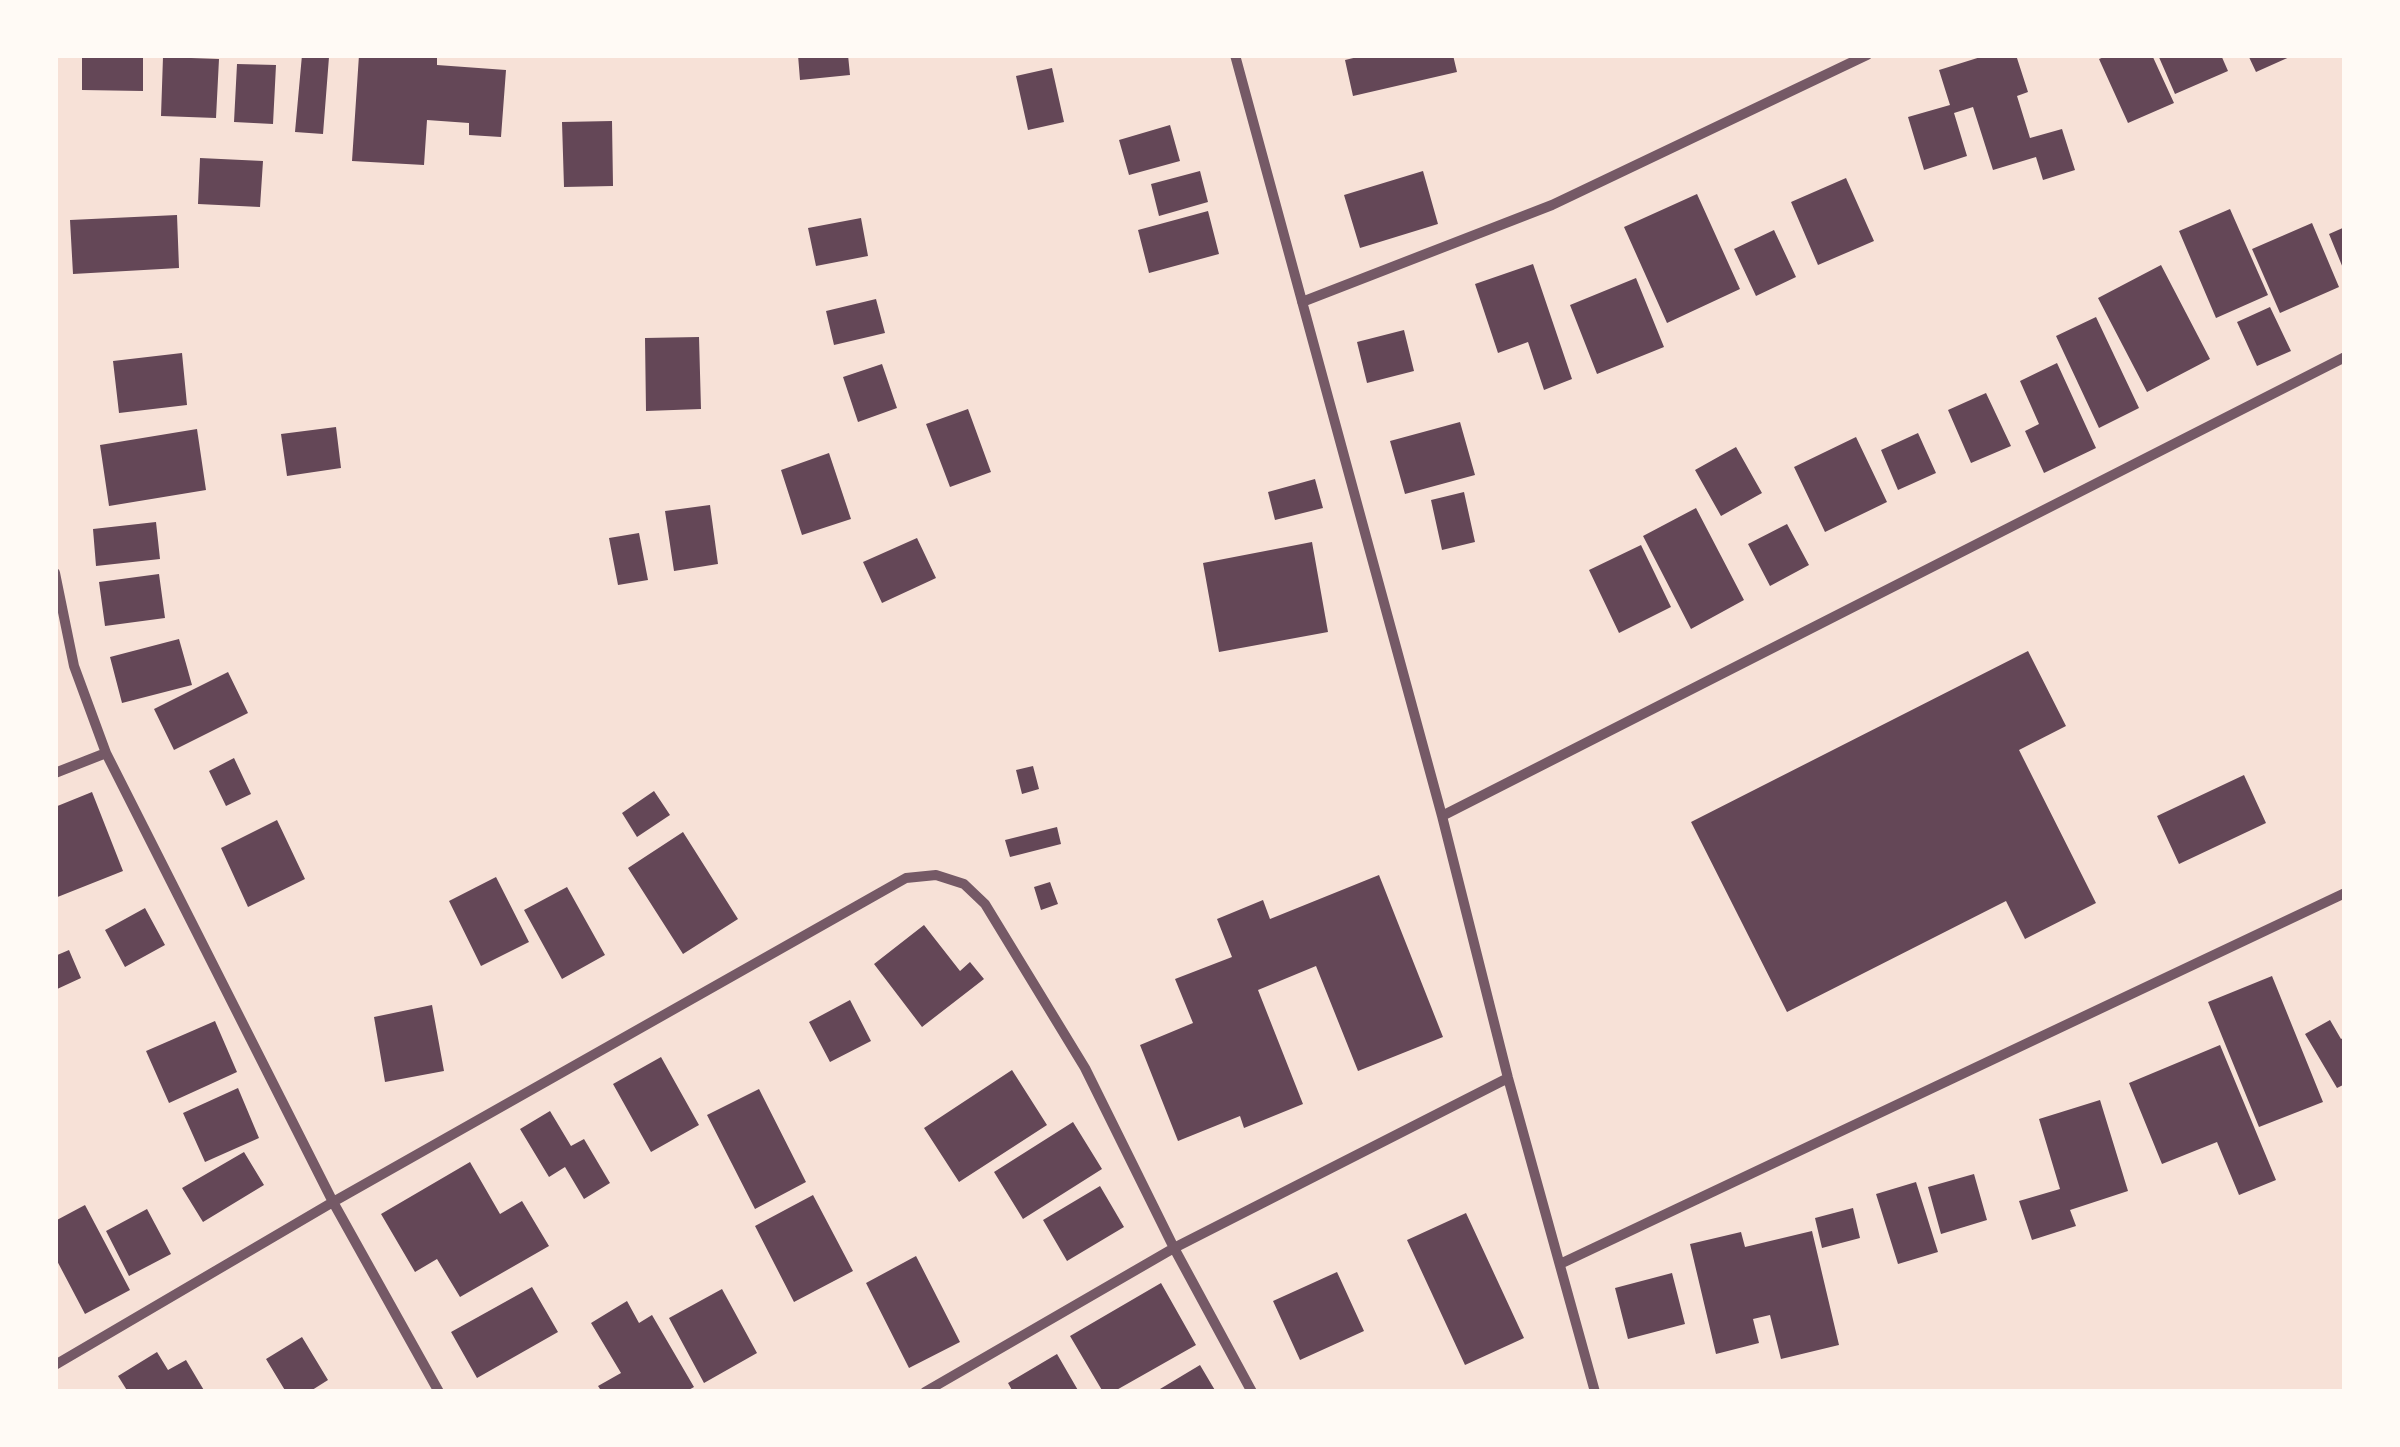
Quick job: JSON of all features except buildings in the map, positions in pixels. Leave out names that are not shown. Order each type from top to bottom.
[{"type":"street","points":[[1235,55],[1595,1392]]},
{"type":"street","points":[[1302,302],[1552,205],[1867,55]]},
{"type":"street","points":[[1442,816],[2345,357]]},
{"type":"street","points":[[55,573],[74,666],[106,753],[333,1202],[439,1392]]},
{"type":"street","points":[[55,773],[106,753]]},
{"type":"street","points":[[55,1365],[333,1202],[906,878],[936,875],[964,884],[985,904],[1085,1068],[1174,1248],[1252,1392]]},
{"type":"street","points":[[1560,1264],[2345,893]]},
{"type":"street","points":[[925,1392],[1174,1248],[1508,1078]]}]
